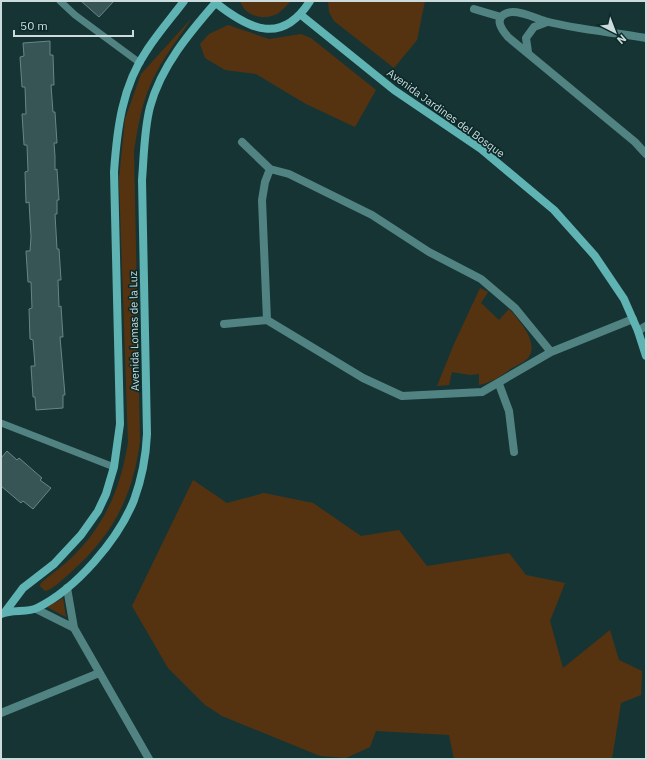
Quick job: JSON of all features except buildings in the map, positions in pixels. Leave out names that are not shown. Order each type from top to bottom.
[{"type":"street","name":"Avenida Lomas de la Luz","points":[[3,613],[23,588],[54,564],[81,535],[98,511],[106,494],[114,467],[120,424],[114,172],[116,137],[122,104],[132,77],[146,50],[184,1]]},
{"type":"street","points":[[216,2],[235,18],[254,27],[272,30],[288,25],[301,15],[310,1]]},
{"type":"street","name":"Avenida Lomas de la Luz","points":[[3,613],[36,609],[67,588],[87,568],[117,531],[133,501],[143,469],[147,434],[142,180],[144,146],[150,107],[162,74],[182,43],[216,2]]},
{"type":"street","points":[[474,9],[501,18]]},
{"type":"street","points":[[646,38],[547,22],[512,12],[505,13],[501,18],[500,28],[635,142],[646,154]]},
{"type":"street","name":"Avenida Jardines del Bosque","points":[[301,15],[394,90],[480,149],[554,210],[595,256],[624,299],[638,331],[646,356]]},
{"type":"street","points":[[528,52],[526,38],[534,27],[547,22]]},
{"type":"street","points":[[242,142],[270,169],[290,174],[372,215],[429,252],[481,279],[515,308],[551,352]]},
{"type":"street","points":[[267,320],[262,200],[265,182],[270,169]]},
{"type":"street","points":[[224,324],[267,320],[363,378],[402,396],[482,392],[499,384],[551,352],[633,319]]},
{"type":"street","points":[[638,331],[646,326]]},
{"type":"street","points":[[499,384],[509,411],[514,452]]},
{"type":"street","points":[[67,588],[74,628],[149,759]]},
{"type":"street","points":[[36,609],[74,628]]},
{"type":"street","points":[[1,713],[99,673]]},
{"type":"lane","points":[[60,1],[75,15],[140,63]]},
{"type":"lane","points":[[1,423],[114,467]]},
{"type":"shaded area","points":[[240,1],[291,1],[277,14],[260,17],[250,14],[242,6]]},
{"type":"shaded area","points":[[328,1],[425,1],[417,40],[394,68],[334,21],[329,12]]},
{"type":"shaded area","points":[[190,20],[170,49],[149,87],[141,114],[134,151],[140,441],[137,461],[126,498],[109,530],[85,559],[61,581],[45,591],[40,586],[41,583],[80,549],[101,522],[121,476],[128,442],[119,179],[125,119],[141,74]]},
{"type":"shaded area","points":[[228,25],[269,39],[301,34],[311,38],[376,90],[355,127],[306,104],[256,74],[225,70],[205,58],[200,44],[209,34]]},
{"type":"shaded area","points":[[480,288],[488,292],[481,303],[499,320],[509,309],[523,325],[530,339],[532,346],[531,352],[528,358],[524,361],[488,382],[479,385],[479,374],[470,375],[452,372],[449,385],[437,386],[454,344]]},
{"type":"shaded area","points":[[193,480],[227,503],[264,493],[313,503],[361,536],[399,530],[427,566],[509,553],[526,575],[565,583],[550,621],[563,668],[610,630],[619,660],[642,671],[641,695],[621,703],[612,759],[454,759],[449,735],[376,731],[370,747],[346,758],[320,756],[222,716],[205,705],[168,668],[132,606]]},
{"type":"shaded area","points":[[63,598],[66,617],[47,607]]}]
